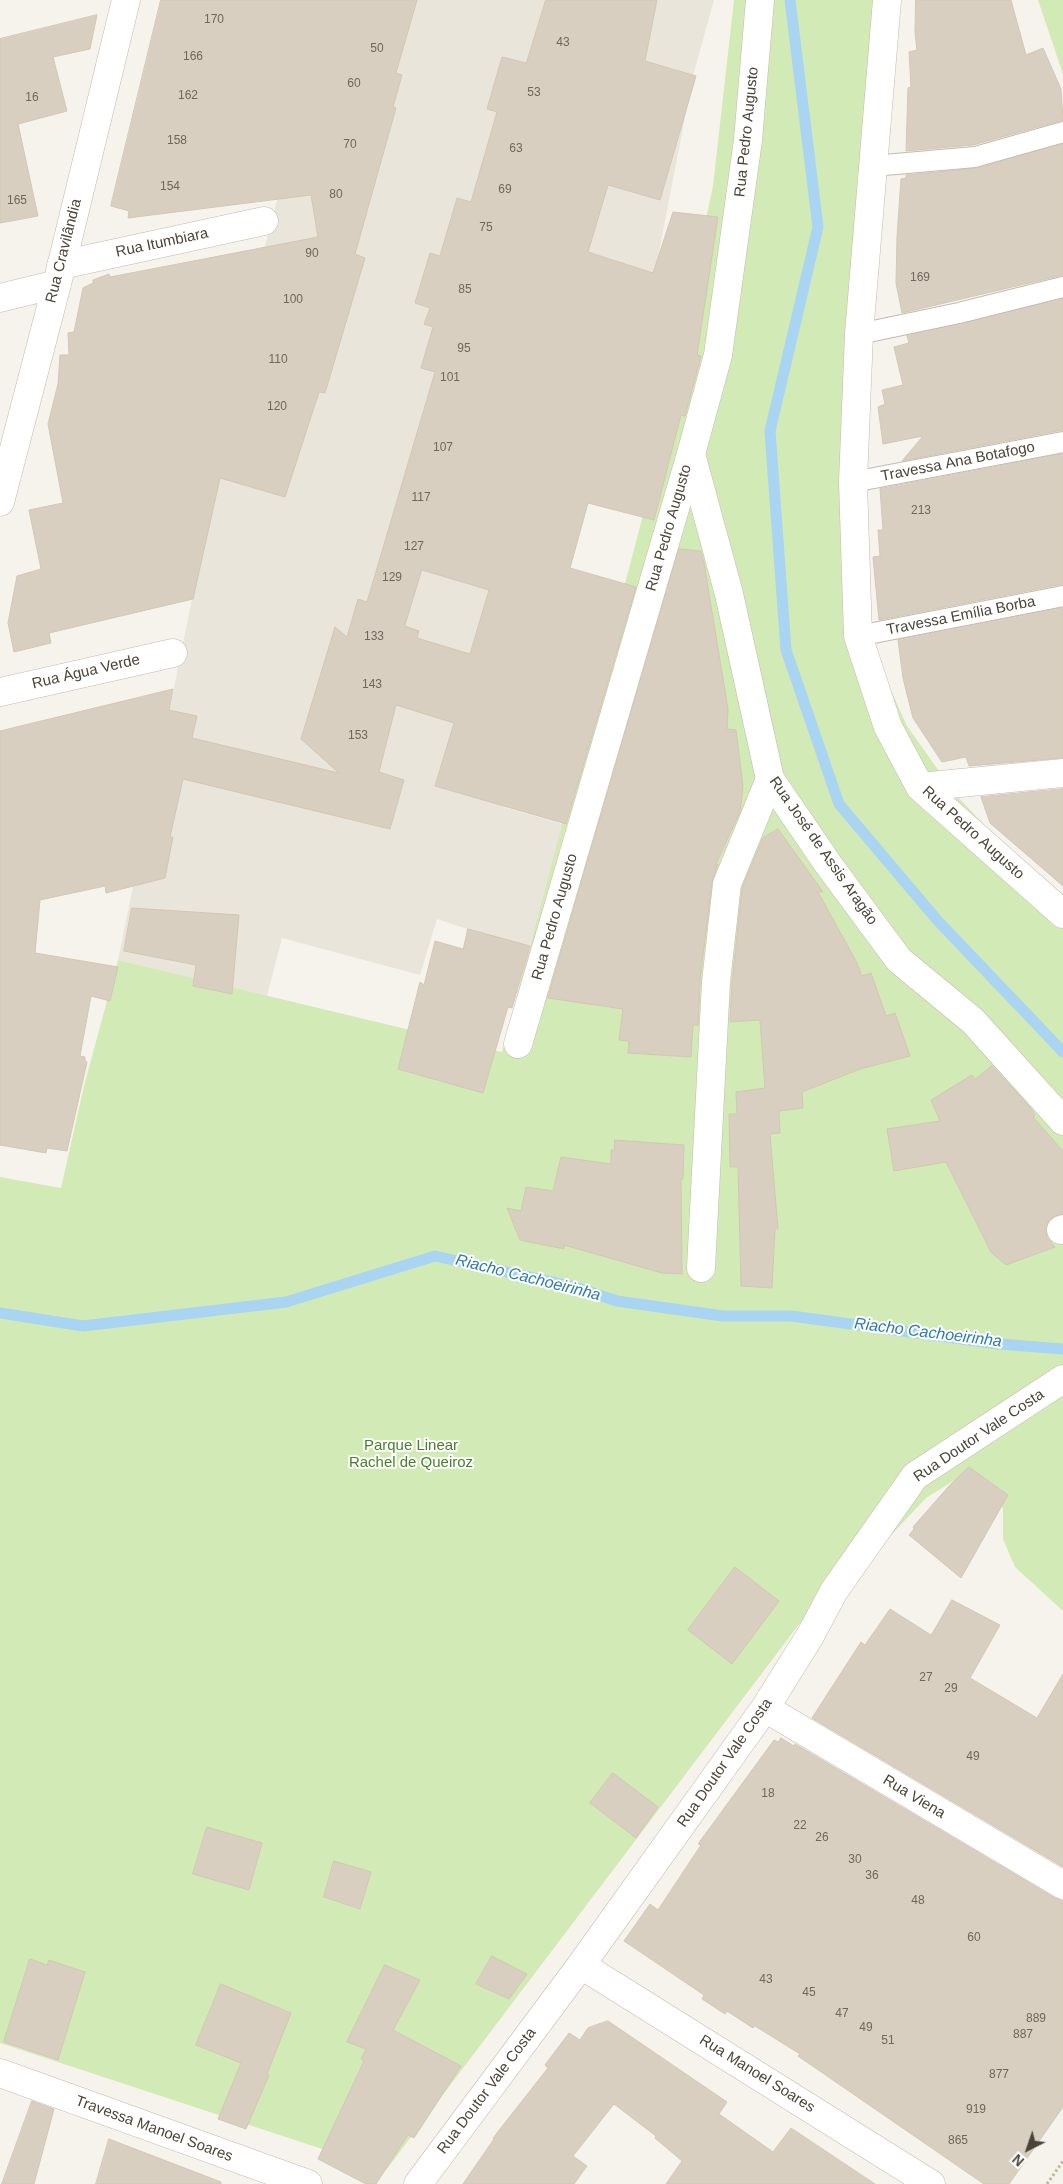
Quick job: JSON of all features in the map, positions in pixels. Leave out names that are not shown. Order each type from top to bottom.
[{"type":"street","name":"Rua Cravilândia","points":[[0,502],[59,274],[126,0]]},
{"type":"street","name":"Rua Pedro Augusto","points":[[518,1044],[691,454],[718,355],[748,140],[760,0]]},
{"type":"street","name":"Rua Pedro Augusto","points":[[886,0],[858,334],[853,482],[858,636],[888,727],[920,787],[1063,914]]},
{"type":"street","name":"Rua Itumbiara","points":[[0,298],[59,274],[264,221]]},
{"type":"street","name":"Rua José de Assis Aragão","points":[[691,454],[729,594],[770,779],[828,864],[900,960],[973,1021],[1063,1121]]},
{"type":"street","name":"Rua Água Verde","points":[[0,692],[173,653]]},
{"type":"street","points":[[920,787],[1063,773]]},
{"type":"street","points":[[701,1268],[716,982],[727,884],[770,779]]},
{"type":"street","name":"Rua Doutor Vale Costa","points":[[422,2182],[766,1708],[810,1636],[834,1591],[915,1476],[1063,1379]]},
{"type":"street","name":"Rua Viena","points":[[766,1708],[1063,1886]]},
{"type":"street","name":"Rua Manoel Soares","points":[[581,1965],[932,2184]]},
{"type":"street","name":"Travessa Manoel Soares","points":[[0,2073],[308,2184]]},
{"type":"lane","points":[[873,166],[974,157],[1063,132]]},
{"type":"lane","points":[[858,334],[959,313],[1063,287]]},
{"type":"lane","name":"Travessa Ana Botafogo","points":[[853,482],[1063,442]]},
{"type":"lane","name":"Travessa Emília Borba","points":[[858,636],[1063,596]]},
{"type":"path","points":[[1047,2184],[1063,2161]]},
{"type":"shaded area","points":[[329,0],[714,0],[693,76],[654,278],[543,649],[504,807],[562,824],[529,949],[437,919],[420,975],[282,938],[267,996],[118,960],[262,258]]},
{"type":"green space","name":"Parque Linear Rachel de Queiroz","points":[[734,0],[892,0],[861,389],[865,620],[879,664],[907,726],[956,795],[1008,850],[1063,900],[1063,1611],[1015,1567],[1003,1539],[1003,1509],[986,1486],[958,1478],[926,1498],[875,1552],[859,1545],[386,2170],[0,2043],[0,1177],[61,1188],[84,1086],[118,960],[502,1052],[641,523],[713,186]]},
{"type":"green space","points":[[1038,0],[1063,0],[1063,74]]},
{"type":"building","points":[[161,0],[417,0],[396,73],[402,75],[393,107],[396,108],[355,254],[365,258],[325,393],[319,392],[285,497],[220,478],[193,599],[49,633],[51,643],[14,652],[8,623],[17,576],[41,569],[29,510],[63,503],[48,424],[58,384],[60,355],[69,355],[68,333],[74,332],[83,288],[93,283],[93,280],[109,274],[110,277],[318,237],[311,195],[128,218],[129,211],[111,206]]},
{"type":"building","points":[[546,0],[657,0],[645,61],[696,76],[660,200],[608,185],[588,252],[653,273],[673,212],[718,217],[697,355],[701,356],[685,416],[681,415],[654,520],[588,503],[570,568],[636,587],[566,824],[435,786],[454,723],[396,705],[379,772],[404,780],[390,829],[183,779],[170,837],[173,837],[165,878],[106,893],[105,886],[40,900],[35,953],[118,967],[110,1001],[91,996],[80,1056],[85,1057],[87,1062],[67,1151],[47,1148],[46,1153],[0,1145],[0,731],[173,689],[169,710],[197,716],[192,738],[339,773],[301,739],[335,627],[347,637],[358,599],[367,602],[435,372],[421,368],[433,327],[424,324],[430,308],[415,303],[430,253],[440,256],[457,198],[471,202],[497,112],[487,109],[502,57],[526,63]],"holes":[[[422,570],[489,590],[470,654],[417,638],[419,631],[405,626]]]},
{"type":"building","points":[[916,0],[1011,0],[1026,55],[1043,48],[1061,89],[1063,120],[973,145],[906,151],[908,88],[911,87],[909,52],[917,50],[915,33]]},
{"type":"building","points":[[97,15],[90,49],[53,57],[67,111],[18,124],[38,216],[0,223],[0,39]]},
{"type":"building","points":[[1063,144],[1063,275],[902,313],[896,283],[901,179],[906,178],[906,175],[978,168]]},
{"type":"building","points":[[1063,299],[1063,430],[902,461],[923,436],[883,444],[878,407],[885,404],[882,390],[903,385],[894,347],[909,343],[907,336]]},
{"type":"building","points":[[1063,454],[1063,584],[879,620],[873,557],[880,556],[878,530],[883,530],[880,489]]},
{"type":"building","points":[[679,549],[701,551],[728,709],[727,729],[736,730],[743,787],[740,812],[715,866],[718,864],[712,882],[700,980],[698,1025],[693,1025],[691,1057],[628,1053],[629,1041],[619,1040],[623,1009],[548,998]]},
{"type":"building","points":[[1063,608],[1063,758],[969,766],[966,757],[942,762],[913,718],[903,678],[898,640]]},
{"type":"building","points":[[1063,789],[1063,886],[990,823],[981,797]]},
{"type":"building","points":[[778,829],[823,892],[818,892],[857,963],[862,976],[871,973],[886,1016],[895,1013],[910,1056],[860,1069],[802,1092],[803,1108],[779,1111],[780,1133],[770,1134],[778,1229],[775,1229],[772,1288],[741,1286],[738,1167],[730,1167],[729,1114],[737,1114],[736,1092],[765,1088],[760,1020],[730,1022],[742,888],[763,838]]},
{"type":"building","points":[[132,908],[239,915],[232,994],[193,986],[196,965],[124,951]]},
{"type":"building","points":[[468,929],[530,946],[512,1008],[508,1007],[483,1093],[398,1069],[420,982],[424,985],[435,941],[463,949]]},
{"type":"building","points":[[992,1066],[1029,1106],[1035,1115],[1033,1117],[1063,1151],[1063,1214],[1054,1216],[1048,1222],[1046,1229],[1047,1237],[1055,1247],[1006,1265],[991,1252],[946,1162],[894,1171],[887,1129],[940,1121],[931,1100],[972,1075],[975,1079]]},
{"type":"building","points":[[615,1140],[684,1145],[683,1179],[681,1179],[682,1274],[662,1273],[564,1245],[564,1249],[520,1240],[507,1208],[521,1211],[526,1187],[553,1191],[561,1157],[611,1164],[611,1150],[614,1150]]},
{"type":"building","points":[[969,1467],[1008,1495],[961,1578],[909,1535],[914,1529],[913,1527],[949,1486]]},
{"type":"building","points":[[735,1567],[779,1601],[732,1664],[688,1630]]},
{"type":"building","points":[[952,1600],[1000,1625],[970,1678],[1037,1718],[1063,1674],[1063,1867],[812,1718],[861,1642],[865,1645],[890,1609],[931,1635]]},
{"type":"building","points":[[781,1738],[794,1746],[795,1744],[1063,1901],[1063,2107],[1009,2184],[984,2184],[798,2056],[800,2054],[727,2011],[725,2014],[702,1999],[704,1995],[624,1941],[650,1904],[658,1910],[701,1845],[698,1844],[774,1740],[778,1742]]},
{"type":"building","points":[[613,1773],[658,1807],[636,1838],[590,1803]]},
{"type":"building","points":[[207,1827],[262,1843],[249,1890],[193,1874]]},
{"type":"building","points":[[334,1861],[371,1872],[360,1909],[324,1897]]},
{"type":"building","points":[[492,1956],[527,1974],[509,1999],[476,1984]]},
{"type":"building","points":[[30,1959],[47,1965],[49,1960],[85,1972],[58,2060],[4,2042]]},
{"type":"building","points":[[385,1965],[420,1980],[393,2030],[461,2066],[414,2138],[408,2135],[376,2184],[366,2184],[318,2159],[364,2061],[361,2059],[366,2049],[347,2042]]},
{"type":"building","points":[[221,1984],[291,2013],[267,2074],[269,2075],[246,2129],[218,2119],[241,2063],[196,2045]]},
{"type":"building","points":[[608,2021],[727,2102],[719,2114],[773,2152],[791,2128],[875,2184],[666,2184],[682,2161],[655,2138],[656,2136],[614,2104],[573,2156],[587,2166],[574,2184],[463,2184],[493,2138],[548,2068],[545,2065],[569,2033],[580,2040],[588,2028]]},
{"type":"building","points":[[32,2101],[54,2109],[34,2184],[2,2184]]},
{"type":"building","points":[[109,2139],[221,2182],[221,2184],[96,2184]]},
{"type":"waterway","points":[[790,0],[818,227],[770,431],[786,650],[839,804],[938,921],[1063,1052]]},
{"type":"waterway","name":"Riacho Cachoeirinha","points":[[0,1313],[83,1326],[286,1302],[435,1256],[575,1287],[617,1301],[723,1316],[791,1316],[999,1344],[1063,1349]]}]
